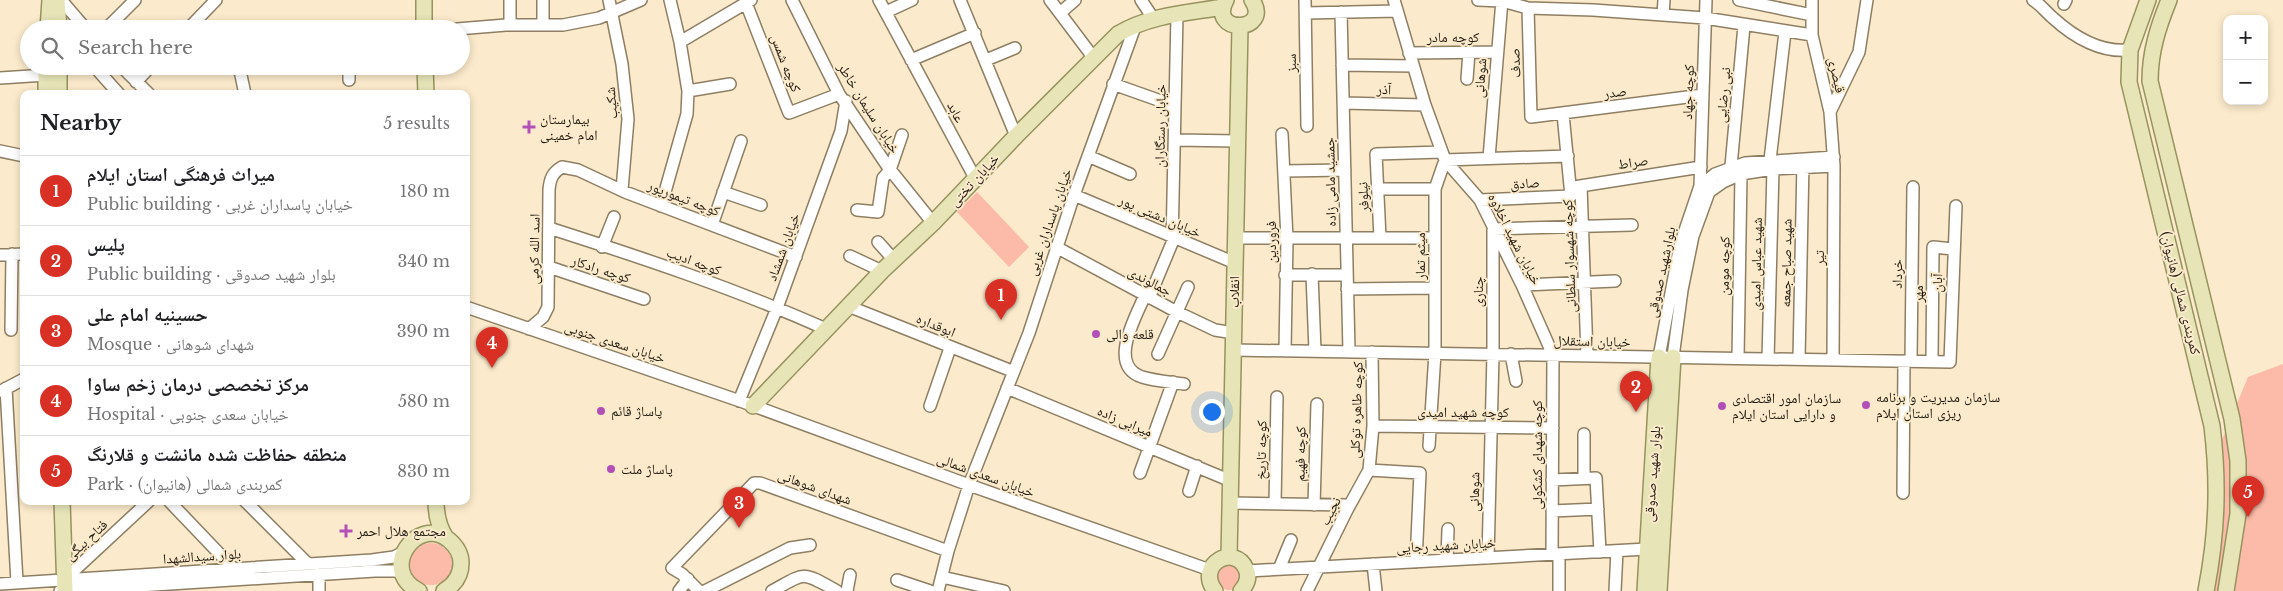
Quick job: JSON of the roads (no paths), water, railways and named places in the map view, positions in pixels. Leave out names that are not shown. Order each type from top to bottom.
[{"type":"main road","points":[[37,0],[50,7],[54,20]]},
{"type":"main road","points":[[57,20],[58,0]]},
{"type":"main road","points":[[424,0],[424,20]]},
{"type":"main road","points":[[1225,4],[1226,20],[1240,27],[1246,26],[1254,18],[1256,7],[1252,0]]},
{"type":"main road","name":"کمربندی شمالی (هانیوان)","points":[[2148,0],[2130,50],[2129,82],[2212,426],[2217,467],[2217,516],[2206,591]]},
{"type":"main road","name":"کمربندی شمالی (هانیوان)","points":[[2169,0],[2154,40],[2150,58],[2150,81],[2232,419],[2238,461],[2238,514],[2226,591]]},
{"type":"main road","name":"خیابان تختی","points":[[746,403],[826,330],[882,271],[933,223],[1093,57],[1118,34],[1136,24],[1153,18],[1177,15],[1225,4]]},
{"type":"main road","name":"انقلاب","points":[[1229,557],[1240,27]]},
{"type":"main road","points":[[46,75],[46,90]]},
{"type":"main road","points":[[59,75],[59,90]]},
{"type":"main road","points":[[425,75],[426,90]]},
{"type":"main road","name":"بلوار شهید صدوقی","points":[[1645,591],[1647,549],[1666,357]]},
{"type":"main road","name":"بلوار شهید صدوقی","points":[[1659,591],[1666,357]]},
{"type":"main road","points":[[62,505],[64,588]]},
{"type":"main road","points":[[419,591],[407,582],[403,573],[402,559],[408,545],[426,531],[431,505]]},
{"type":"main road","points":[[431,505],[440,528],[458,551],[461,570],[457,579],[444,591]]},
{"type":"main road","points":[[420,536],[429,534],[446,538]]},
{"type":"main road","points":[[1215,591],[1210,585],[1210,570],[1221,558],[1229,557],[1237,559],[1247,571],[1246,585],[1241,591]]},
{"type":"street","points":[[62,0],[79,20]]},
{"type":"street","points":[[115,20],[135,0]]},
{"type":"street","points":[[197,20],[216,0]]},
{"type":"street","points":[[510,0],[510,25]]},
{"type":"street","points":[[543,24],[544,0]]},
{"type":"street","name":"شکیب","points":[[609,0],[622,64],[628,119],[622,190]]},
{"type":"street","points":[[470,28],[510,25],[563,25],[611,14],[641,0]]},
{"type":"street","points":[[661,206],[687,114],[688,91],[680,42],[670,0]]},
{"type":"street","name":"خیابان سلیمان خاطر","points":[[792,0],[843,97],[890,170],[933,223]]},
{"type":"street","name":"عابد","points":[[879,0],[975,178]]},
{"type":"street","points":[[886,12],[912,0]]},
{"type":"street","points":[[960,0],[1016,136]]},
{"type":"street","points":[[1050,0],[1093,57]]},
{"type":"street","points":[[1060,13],[1075,0]]},
{"type":"street","points":[[1141,0],[1153,18]]},
{"type":"street","name":"سبز","points":[[1305,0],[1307,126]]},
{"type":"street","points":[[1478,0],[1502,1],[1528,8],[1593,5],[1663,15],[1705,18],[1744,26],[1812,35]]},
{"type":"street","points":[[1663,15],[1664,0]]},
{"type":"street","name":"کوچه جهاد","points":[[1704,189],[1700,167],[1706,0]]},
{"type":"street","points":[[1739,0],[1812,15]]},
{"type":"street","name":"قیصری","points":[[1812,0],[1812,35],[1830,112],[1834,161]]},
{"type":"street","points":[[1830,112],[1859,52],[1867,0]]},
{"type":"street","points":[[2033,0],[2073,34],[2093,46],[2114,51],[2130,50]]},
{"type":"street","name":"شوهانی","points":[[1489,158],[1502,1]]},
{"type":"street","points":[[680,42],[748,2]]},
{"type":"street","name":"کوچه شمس","points":[[748,2],[789,113],[843,97]]},
{"type":"street","points":[[1306,13],[1341,12],[1396,6]]},
{"type":"street","name":"خیابان شهید اخلاوه","points":[[1396,6],[1424,105],[1443,156],[1480,200],[1522,285],[1553,355]]},
{"type":"street","name":"صدف","points":[[1528,8],[1531,117]]},
{"type":"street","name":"جمشید مامی زاده","points":[[1341,12],[1348,351]]},
{"type":"street","name":"خیابان رستگاران","points":[[1149,447],[1179,383],[1142,377],[1128,367],[1125,359],[1125,347],[1172,243],[1177,15]]},
{"type":"street","name":"خیابان پاسداران غربی","points":[[938,591],[948,551],[969,485],[1012,371],[1029,333],[1074,195],[1136,24]]},
{"type":"street","name":"نبی رضایی","points":[[1731,166],[1744,26]]},
{"type":"street","name":"شهید عباس امیدی","points":[[1768,358],[1771,165],[1785,32]]},
{"type":"street","points":[[912,60],[974,33]]},
{"type":"street","points":[[986,60],[1015,48]]},
{"type":"street","points":[[1467,79],[1468,52]]},
{"type":"street","name":"کوچه مادر","points":[[1409,53],[1497,52]]},
{"type":"street","points":[[1342,65],[1413,66]]},
{"type":"street","points":[[0,78],[20,75]]},
{"type":"street","points":[[102,75],[115,90]]},
{"type":"street","points":[[129,75],[145,90]]},
{"type":"street","points":[[136,82],[143,75]]},
{"type":"street","points":[[241,75],[244,90]]},
{"type":"street","points":[[348,75],[348,80]]},
{"type":"street","points":[[688,91],[730,84]]},
{"type":"street","points":[[1113,84],[1175,106]]},
{"type":"street","name":"صدر","points":[[1531,117],[1703,95]]},
{"type":"street","name":"خیابان شمشاد","points":[[746,403],[777,308],[841,132],[843,97]]},
{"type":"street","name":"آذر","points":[[1343,103],[1424,105]]},
{"type":"street","name":"کوچه شهسوار سلطانی","points":[[1564,114],[1568,156],[1574,190],[1584,227],[1587,356]]},
{"type":"street","name":"فروردین","points":[[1282,134],[1287,239],[1285,350]]},
{"type":"street","points":[[858,210],[878,212],[883,178],[890,170],[902,135]]},
{"type":"street","points":[[1175,140],[1238,141]]},
{"type":"street","points":[[712,225],[741,141]]},
{"type":"street","points":[[0,151],[20,155]]},
{"type":"street","name":"نیلوفر","points":[[1380,238],[1376,154],[1443,156]]},
{"type":"street","points":[[1088,156],[1130,174]]},
{"type":"street","points":[[1443,156],[1489,158],[1568,156]]},
{"type":"street","name":"میثم تمار","points":[[1429,446],[1435,353],[1435,188],[1443,156]]},
{"type":"street","points":[[1704,189],[1715,174],[1731,166],[1834,161]]},
{"type":"street","name":"تیر","points":[[1833,360],[1834,161]]},
{"type":"street","name":"شهید صباح جمعه","points":[[1799,359],[1803,163]]},
{"type":"street","points":[[1704,189],[1741,174],[1771,165]]},
{"type":"street","name":"کوچه تیمورپور","points":[[562,166],[578,170],[661,206],[796,257]]},
{"type":"street","name":"اسد الله کرمی","points":[[529,330],[543,317],[548,307],[550,180],[555,171],[562,166]]},
{"type":"street","name":"صراط","points":[[1574,190],[1700,167]]},
{"type":"street","points":[[1284,171],[1345,170]]},
{"type":"street","name":"کوچه مومن","points":[[1738,358],[1741,174]]},
{"type":"street","name":"خرداد","points":[[1903,493],[1913,187]]},
{"type":"street","points":[[1378,189],[1435,188]]},
{"type":"street","name":"بلوارشهید صدوقی","points":[[1666,357],[1680,245],[1704,189]]},
{"type":"street","name":"صادق","points":[[1480,200],[1574,190]]},
{"type":"street","points":[[723,192],[761,206]]},
{"type":"street","name":"خیابان دشتی پور","points":[[1074,195],[1235,264]]},
{"type":"street","name":"آبان","points":[[1950,362],[1956,206]]},
{"type":"street","points":[[603,246],[614,217]]},
{"type":"street","points":[[1493,229],[1632,225]]},
{"type":"street","name":"کوچه ادیب","points":[[549,228],[777,308],[826,330]]},
{"type":"street","name":"چناری","points":[[1491,427],[1493,229]]},
{"type":"street","points":[[1236,238],[1435,238]]},
{"type":"street","points":[[878,242],[894,260]]},
{"type":"street","name":"جمالوندی","points":[[1056,247],[1177,312],[1215,330],[1234,333]]},
{"type":"street","name":"مهر","points":[[1932,361],[1933,247],[1953,249]]},
{"type":"street","points":[[11,330],[6,254],[20,254]]},
{"type":"street","points":[[850,256],[882,271]]},
{"type":"street","name":"کوچه رادکار","points":[[549,267],[644,299]]},
{"type":"street","points":[[1312,274],[1315,351]]},
{"type":"street","points":[[1286,275],[1347,275]]},
{"type":"street","points":[[1522,285],[1586,284],[1615,281]]},
{"type":"street","points":[[1158,354],[1188,287]]},
{"type":"street","points":[[1347,289],[1435,288]]},
{"type":"street","name":"ابوقداره","points":[[848,306],[1012,371]]},
{"type":"street","name":"خیابان سعدی جنوبی","points":[[470,308],[746,403]]},
{"type":"street","points":[[930,406],[950,348]]},
{"type":"street","name":"خیابان استقلال","points":[[1233,350],[1950,362]]},
{"type":"street","name":"کوچه طاهره توکلی","points":[[1369,470],[1373,426],[1372,352]]},
{"type":"street","points":[[1511,354],[1516,381]]},
{"type":"street","name":"کوچه شهدای کشکولی","points":[[1553,355],[1552,511],[1559,591]]},
{"type":"street","points":[[17,582],[3,389],[20,381]]},
{"type":"street","name":"میرابی زاده","points":[[1007,388],[1231,481]]},
{"type":"street","name":"کوچه تاریخ","points":[[1275,504],[1277,398]]},
{"type":"street","name":"خیابان سعدی شمالی","points":[[746,403],[969,485],[1210,570]]},
{"type":"street","name":"کوچه فهیم","points":[[1314,505],[1317,404]]},
{"type":"street","name":"کوچه شهید امیدی","points":[[1373,426],[1552,428]]},
{"type":"street","name":"شوهانی","points":[[1488,558],[1491,427]]},
{"type":"street","points":[[1584,434],[1584,478]]},
{"type":"street","points":[[1140,473],[1149,447]]},
{"type":"street","points":[[1189,491],[1196,466]]},
{"type":"street","points":[[1369,470],[1420,473],[1416,562]]},
{"type":"street","name":"نجیب","points":[[1307,591],[1369,470]]},
{"type":"street","points":[[1552,480],[1596,478],[1600,552]]},
{"type":"street","name":"شهدای شوهانی","points":[[688,579],[672,568],[754,483],[760,483],[948,551]]},
{"type":"street","points":[[1230,503],[1349,506]]},
{"type":"street","name":"فتاح بیگی","points":[[64,588],[145,505]]},
{"type":"street","points":[[173,505],[234,569]]},
{"type":"street","points":[[253,505],[308,564]]},
{"type":"street","points":[[1552,511],[1598,509]]},
{"type":"street","points":[[1447,560],[1448,529]]},
{"type":"street","points":[[1279,569],[1291,540]]},
{"type":"street","points":[[704,591],[790,548],[810,545]]},
{"type":"street","name":"خیابان شهید رجایی","points":[[1247,571],[1647,549]]},
{"type":"street","points":[[1615,591],[1617,551]]},
{"type":"street","name":"بلوار سیدالشهدا","points":[[64,588],[234,569],[394,557],[404,552]]},
{"type":"street","points":[[1373,564],[1376,591]]},
{"type":"street","name":"بلوار سیدالشهدا","points":[[0,584],[17,582],[64,588],[202,586],[319,574],[382,571],[403,573]]},
{"type":"street","points":[[319,574],[319,591]]},
{"type":"street","points":[[772,591],[801,575],[809,576],[837,591]]},
{"type":"street","points":[[847,591],[850,575]]},
{"type":"street","points":[[942,577],[1004,591]]},
{"type":"street","points":[[679,591],[688,579],[699,591]]},
{"type":"street","points":[[897,580],[930,591]]},
{"type":"place","name":"بیمارستان امام خمینی","points":[[529,127]]},
{"type":"place","name":"میراث فرهنگی استان ایلام","points":[[1001,320]]},
{"type":"place","name":"قلعه والی","points":[[1096,334]]},
{"type":"place","name":"مرکز تخصصی درمان زخم ساوا","points":[[492,368]]},
{"type":"place","name":"سازمان مدیریت و برنامه ریزی استان ایلام","points":[[1866,405]]},
{"type":"place","name":"سازمان امور اقتصادی و دارایی استان ایلام","points":[[1722,406]]},
{"type":"place","name":"پاساژ قائم","points":[[601,411]]},
{"type":"place","name":"پلیس","points":[[1636,412]]},
{"type":"place","name":"پاساژ ملت","points":[[611,469]]},
{"type":"place","name":"منطقه حفاظت شده مانشت و قلارنگ","points":[[2248,517]]},
{"type":"place","name":"حسینیه امام علی","points":[[739,528]]},
{"type":"place","name":"مجتمع هلال احمر","points":[[346,531]]}]
